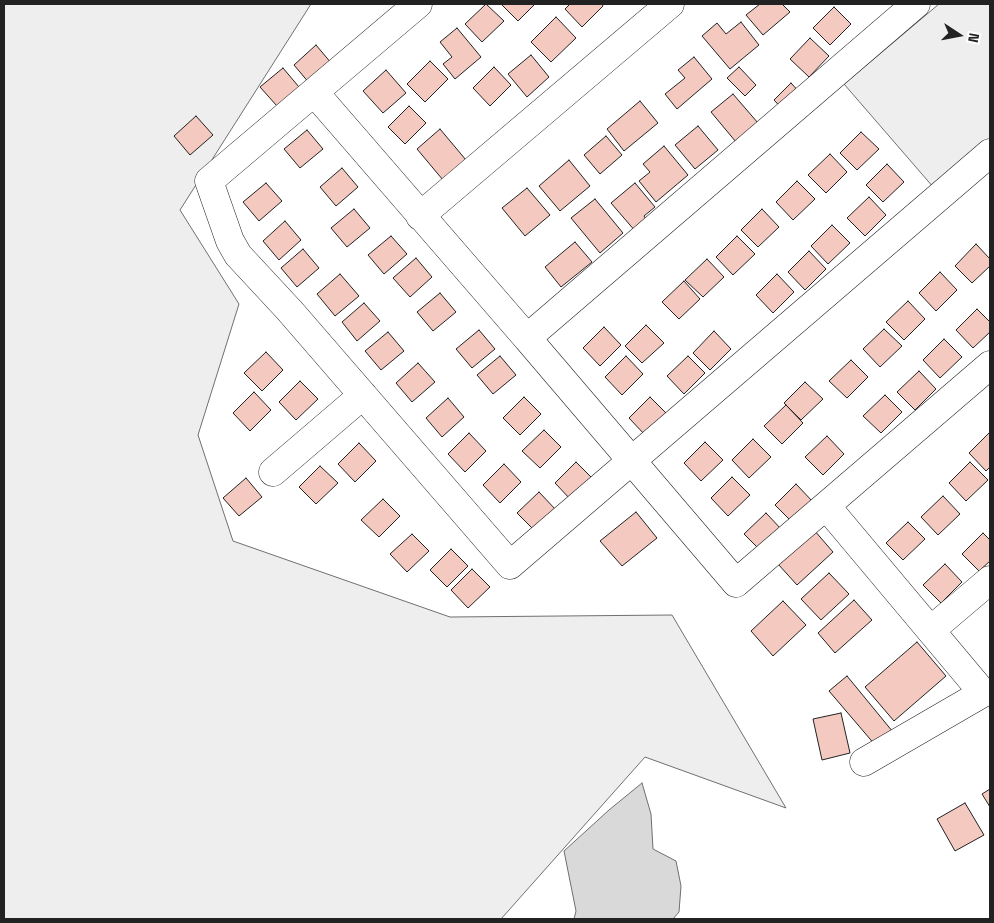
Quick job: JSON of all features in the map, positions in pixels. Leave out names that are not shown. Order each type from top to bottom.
[{"type":"street","points":[[418,4],[209,181],[230,241],[238,255],[290,311],[510,565],[990,153]]},
{"type":"street","points":[[420,216],[670,4]]},
{"type":"street","points":[[527,338],[916,4]]},
{"type":"street","points":[[314,92],[527,338],[736,584],[990,365]]},
{"type":"street","points":[[273,472],[363,395]]},
{"type":"street","points":[[827,507],[982,693],[864,762]]},
{"type":"street","points":[[931,630],[990,580]]},
{"type":"shaded area","points":[[4,4],[311,4],[180,210],[239,304],[198,435],[233,541],[450,617],[672,615],[786,808],[645,757],[501,919],[4,919]]},
{"type":"shaded area","points":[[939,4],[990,4],[990,139],[934,188],[844,84]]},
{"type":"shaded area","points":[[642,783],[651,814],[653,849],[676,861],[681,886],[679,912],[673,919],[574,919],[576,911],[564,851]]},
{"type":"building","points":[[486,4],[504,21],[482,42],[465,24]]},
{"type":"building","points":[[501,4],[535,4],[518,21]]},
{"type":"building","points":[[570,4],[602,4],[603,6],[582,27],[565,9]]},
{"type":"building","points":[[760,4],[782,4],[790,12],[763,35],[746,15]]},
{"type":"building","points":[[834,7],[851,24],[830,45],[813,28]]},
{"type":"building","points":[[556,17],[576,38],[551,62],[531,42]]},
{"type":"building","points":[[741,22],[759,45],[730,69],[702,36],[717,23],[726,34]]},
{"type":"building","points":[[457,28],[481,57],[455,79],[443,64],[452,57],[440,42]]},
{"type":"building","points":[[810,38],[829,56],[809,77],[790,59]]},
{"type":"building","points":[[316,45],[332,64],[310,84],[294,65]]},
{"type":"building","points":[[531,55],[549,77],[527,97],[508,74]]},
{"type":"building","points":[[694,57],[712,79],[677,109],[665,94],[685,78],[678,70]]},
{"type":"building","points":[[430,61],[448,79],[425,102],[407,84]]},
{"type":"building","points":[[494,67],[511,85],[490,106],[473,88]]},
{"type":"building","points":[[739,67],[756,85],[745,96],[727,78]]},
{"type":"building","points":[[283,68],[299,87],[277,106],[260,87]]},
{"type":"building","points":[[386,70],[406,93],[383,113],[363,91]]},
{"type":"building","points":[[791,83],[802,95],[785,112],[774,100]]},
{"type":"building","points":[[733,94],[758,123],[736,142],[711,112]]},
{"type":"building","points":[[640,101],[658,123],[624,151],[607,129]]},
{"type":"building","points":[[409,106],[426,123],[405,144],[388,127]]},
{"type":"building","points":[[196,116],[213,135],[190,155],[174,136]]},
{"type":"building","points":[[698,126],[718,150],[695,169],[675,145]]},
{"type":"building","points":[[440,129],[466,160],[443,180],[417,149]]},
{"type":"building","points":[[307,130],[323,149],[300,168],[284,149]]},
{"type":"building","points":[[861,132],[879,149],[857,170],[840,153]]},
{"type":"building","points":[[606,136],[622,155],[600,174],[584,155]]},
{"type":"building","points":[[664,146],[688,175],[656,202],[639,181],[650,172],[643,164]]},
{"type":"building","points":[[830,154],[847,172],[826,193],[808,175]]},
{"type":"building","points":[[569,160],[590,186],[560,211],[539,186]]},
{"type":"building","points":[[887,164],[904,182],[883,202],[866,185]]},
{"type":"building","points":[[342,168],[358,187],[336,206],[320,187]]},
{"type":"building","points":[[797,181],[815,199],[793,220],[776,202]]},
{"type":"building","points":[[266,183],[282,201],[259,221],[243,202]]},
{"type":"building","points":[[635,183],[655,207],[644,216],[648,222],[636,232],[611,203]]},
{"type":"building","points":[[527,188],[550,215],[525,236],[502,208]]},
{"type":"building","points":[[869,197],[886,215],[865,236],[847,218]]},
{"type":"building","points":[[595,199],[623,233],[600,253],[571,218]]},
{"type":"building","points":[[354,209],[370,228],[347,247],[331,228]]},
{"type":"building","points":[[762,209],[779,227],[758,247],[741,230]]},
{"type":"building","points":[[285,221],[301,240],[279,260],[263,241]]},
{"type":"building","points":[[832,225],[850,243],[828,264],[811,246]]},
{"type":"building","points":[[391,236],[407,254],[384,274],[368,255]]},
{"type":"building","points":[[737,236],[755,254],[733,275],[716,257]]},
{"type":"building","points":[[575,242],[592,262],[561,287],[545,267]]},
{"type":"building","points":[[976,244],[990,259],[990,266],[972,283],[955,266]]},
{"type":"building","points":[[303,249],[319,268],[297,287],[281,268]]},
{"type":"building","points":[[809,251],[826,269],[805,290],[788,272]]},
{"type":"building","points":[[416,258],[432,277],[410,297],[393,278]]},
{"type":"building","points":[[707,259],[724,277],[703,297],[685,280]]},
{"type":"building","points":[[940,272],[957,290],[936,311],[919,293]]},
{"type":"building","points":[[340,274],[359,296],[335,316],[317,294]]},
{"type":"building","points":[[777,274],[794,292],[773,313],[756,295]]},
{"type":"building","points":[[684,281],[700,299],[679,319],[662,302]]},
{"type":"building","points":[[440,293],[456,312],[433,331],[417,312]]},
{"type":"building","points":[[908,301],[925,319],[904,340],[886,322]]},
{"type":"building","points":[[364,303],[380,321],[357,341],[342,322]]},
{"type":"building","points":[[977,309],[990,322],[990,332],[973,348],[956,330]]},
{"type":"building","points":[[646,325],[664,343],[642,363],[625,346]]},
{"type":"building","points":[[604,327],[621,345],[600,366],[583,348]]},
{"type":"building","points":[[884,329],[902,346],[880,367],[863,349]]},
{"type":"building","points":[[479,330],[495,349],[472,368],[456,349]]},
{"type":"building","points":[[714,331],[731,349],[710,370],[693,353]]},
{"type":"building","points":[[388,332],[404,351],[381,370],[365,351]]},
{"type":"building","points":[[944,339],[962,357],[940,378],[923,360]]},
{"type":"building","points":[[266,352],[283,370],[262,391],[244,373]]},
{"type":"building","points":[[500,356],[516,375],[493,394],[477,375]]},
{"type":"building","points":[[626,356],[643,374],[622,395],[605,377]]},
{"type":"building","points":[[688,356],[705,373],[684,394],[667,376]]},
{"type":"building","points":[[851,360],[868,377],[847,398],[829,381]]},
{"type":"building","points":[[418,363],[435,382],[412,402],[396,383]]},
{"type":"building","points":[[919,371],[936,389],[915,410],[897,392]]},
{"type":"building","points":[[300,381],[318,399],[296,420],[279,402]]},
{"type":"building","points":[[805,382],[823,399],[801,420],[784,403]]},
{"type":"building","points":[[254,392],[271,410],[250,431],[233,413]]},
{"type":"building","points":[[885,395],[902,412],[881,433],[863,416]]},
{"type":"building","points":[[524,397],[541,414],[520,435],[503,418]]},
{"type":"building","points":[[650,397],[668,415],[646,436],[629,418]]},
{"type":"building","points":[[448,398],[464,417],[442,437],[426,418]]},
{"type":"building","points":[[786,405],[803,423],[782,444],[764,426]]},
{"type":"building","points":[[544,430],[561,447],[540,468],[522,451]]},
{"type":"building","points":[[990,432],[990,467],[986,471],[969,453]]},
{"type":"building","points":[[469,433],[486,451],[465,472],[448,454]]},
{"type":"building","points":[[827,436],[844,454],[823,475],[805,457]]},
{"type":"building","points":[[753,439],[771,457],[749,478],[732,460]]},
{"type":"building","points":[[705,442],[723,460],[701,481],[684,463]]},
{"type":"building","points":[[359,443],[376,461],[355,482],[338,464]]},
{"type":"building","points":[[576,462],[594,480],[572,501],[555,483]]},
{"type":"building","points":[[970,462],[988,480],[966,501],[949,483]]},
{"type":"building","points":[[504,464],[521,482],[500,503],[483,485]]},
{"type":"building","points":[[320,466],[338,483],[316,504],[299,487]]},
{"type":"building","points":[[732,477],[750,495],[728,516],[711,498]]},
{"type":"building","points":[[246,478],[262,497],[239,516],[223,498]]},
{"type":"building","points":[[796,484],[813,502],[792,522],[775,505]]},
{"type":"building","points":[[539,492],[556,510],[535,531],[517,513]]},
{"type":"building","points":[[943,496],[960,514],[938,535],[921,517]]},
{"type":"building","points":[[383,499],[400,516],[379,537],[361,520]]},
{"type":"building","points":[[636,512],[657,538],[622,566],[600,541]]},
{"type":"building","points":[[766,513],[783,531],[762,552],[744,534]]},
{"type":"building","points":[[908,522],[925,539],[903,560],[886,543]]},
{"type":"building","points":[[814,530],[833,552],[797,585],[778,564]]},
{"type":"building","points":[[983,533],[990,540],[990,561],[979,571],[962,554]]},
{"type":"building","points":[[412,534],[429,551],[407,572],[390,554]]},
{"type":"building","points":[[451,549],[468,566],[447,587],[430,570]]},
{"type":"building","points":[[945,564],[962,582],[941,603],[923,585]]},
{"type":"building","points":[[472,569],[490,587],[468,608],[451,590]]},
{"type":"building","points":[[829,573],[849,594],[821,620],[801,599]]},
{"type":"building","points":[[854,600],[872,620],[835,653],[818,633]]},
{"type":"building","points":[[783,601],[806,625],[773,656],[751,631]]},
{"type":"building","points":[[917,642],[946,676],[894,721],[865,687]]},
{"type":"building","points":[[847,676],[893,732],[876,746],[829,691]]},
{"type":"building","points":[[841,713],[850,753],[822,760],[813,719]]},
{"type":"building","points":[[990,789],[990,807],[982,794]]},
{"type":"building","points":[[965,803],[984,835],[955,851],[937,819]]}]
